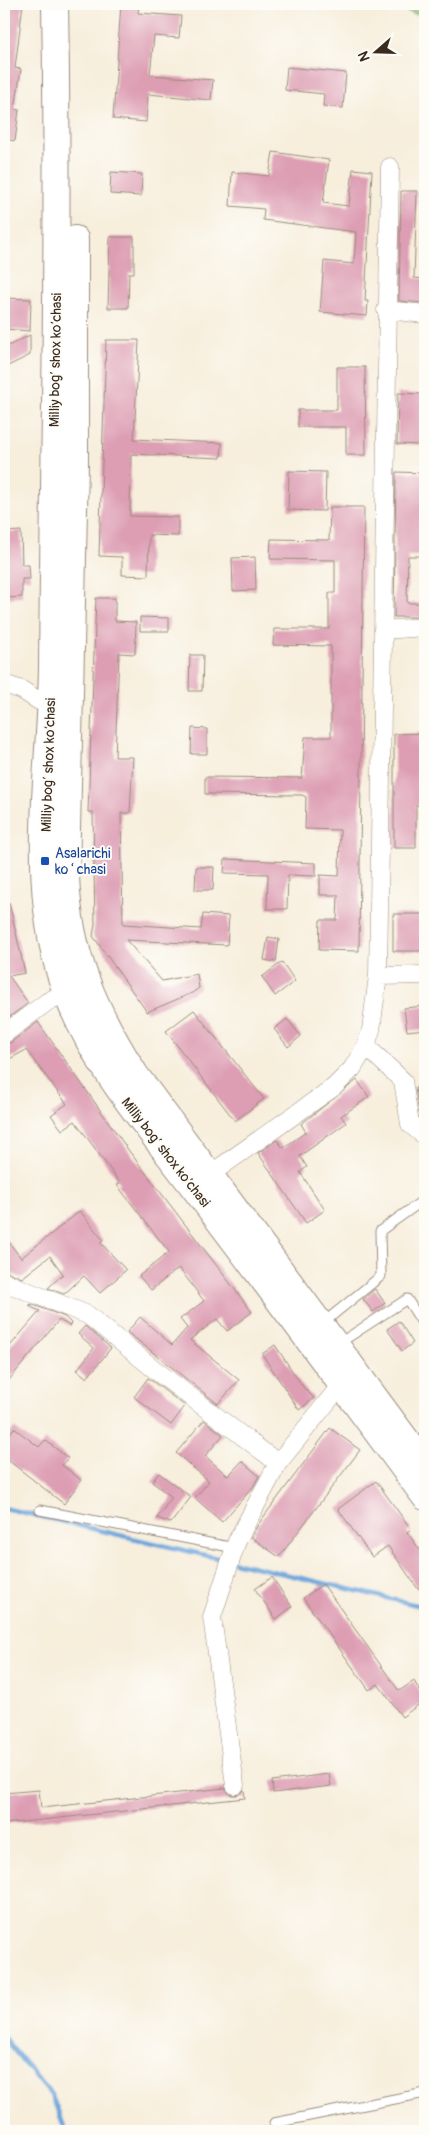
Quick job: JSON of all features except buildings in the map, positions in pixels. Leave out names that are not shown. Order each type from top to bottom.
[{"type":"main road","name":"Milliy bog‘ shox ko‘chasi","points":[[55,4],[64,464]]},
{"type":"main road","name":"Milliy bog‘ shox ko‘chasi","points":[[71,4],[75,170],[64,464],[61,702],[66,876],[69,916],[77,955],[93,999],[114,1040],[135,1074],[425,1465]]},
{"type":"main road","name":"Milliy bog‘ shox ko‘chasi","points":[[61,702],[45,880],[50,932],[66,992],[88,1040],[115,1086],[196,1189],[425,1497]]},
{"type":"street","points":[[209,1174],[344,1079],[366,1046],[376,1011],[383,630],[386,310],[390,167]]},
{"type":"street","points":[[386,310],[425,314]]},
{"type":"street","points":[[383,630],[425,627]]},
{"type":"street","points":[[4,684],[22,690],[39,702],[61,702]]},
{"type":"street","points":[[378,976],[425,976]]},
{"type":"street","points":[[4,1034],[47,1002],[66,992]]},
{"type":"street","points":[[366,1046],[404,1081],[410,1124],[422,1134],[425,1134]]},
{"type":"street","points":[[4,1282],[88,1315],[154,1370],[278,1463]]},
{"type":"street","points":[[234,1785],[212,1617],[232,1557],[278,1463],[341,1385]]},
{"type":"lane","points":[[320,1325],[381,1276],[380,1231],[425,1199]]},
{"type":"lane","points":[[336,1346],[406,1299],[423,1324]]},
{"type":"lane","points":[[40,1510],[232,1557]]},
{"type":"lane","points":[[274,2123],[425,2093]]},
{"type":"green space","points":[[383,4],[425,4],[425,17]]},
{"type":"waterway","points":[[4,1508],[226,1560]]},
{"type":"waterway","points":[[234,1562],[425,1607]]},
{"type":"waterway","points":[[4,2038],[52,2096],[66,2131]]},
{"type":"place","name":"Asalarichi koʻchasi","points":[[45,861]]}]
